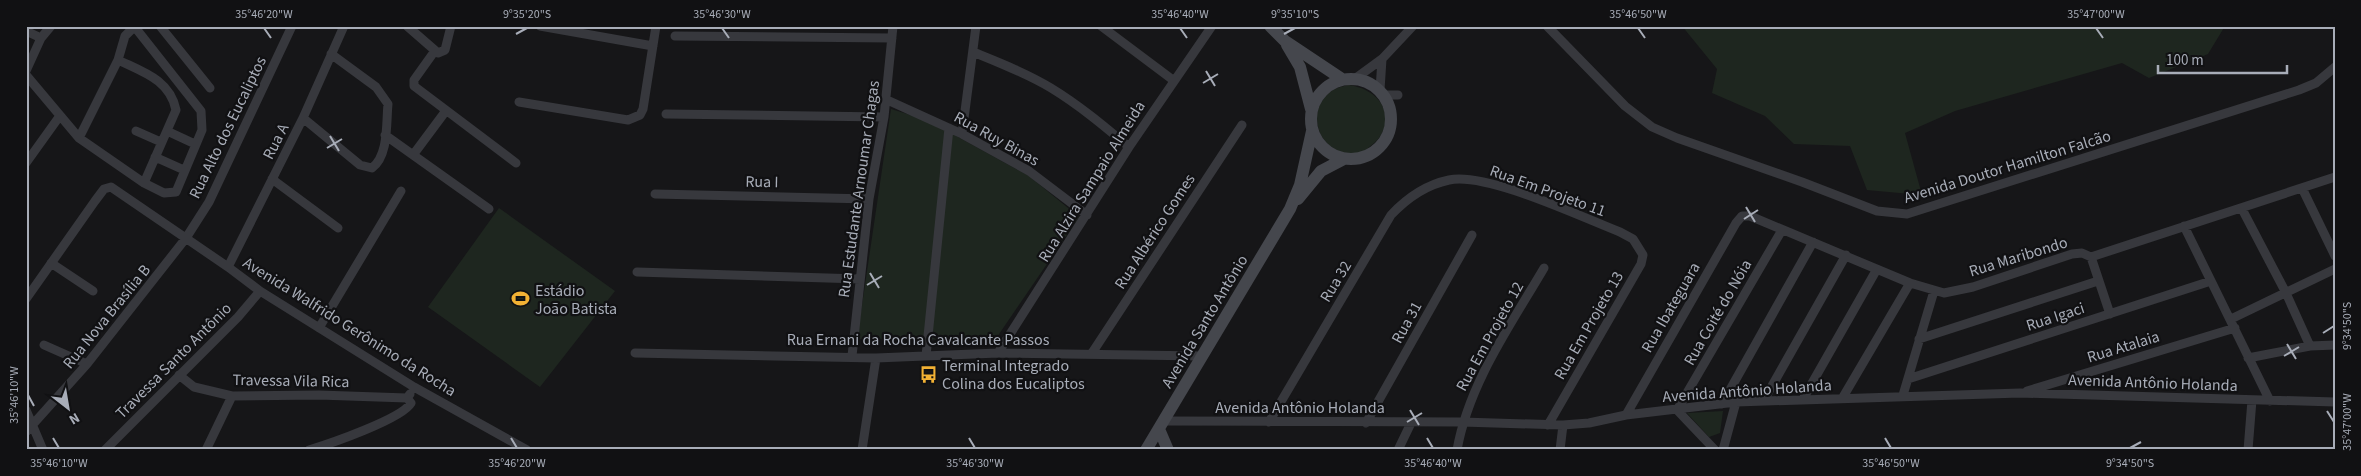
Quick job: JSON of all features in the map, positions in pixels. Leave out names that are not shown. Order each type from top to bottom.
[{"type":"street","points":[[26,71],[41,38],[51,26]]},
{"type":"street","points":[[26,75],[79,138],[144,182],[164,193],[176,192],[202,130],[201,111],[135,26],[125,36],[118,60],[79,138]]},
{"type":"street","name":"Rua Alto dos Eucaliptos","points":[[186,238],[209,202],[292,26]]},
{"type":"street","name":"Rua A","points":[[228,267],[303,118],[344,26]]},
{"type":"street","points":[[407,26],[434,52],[438,53],[445,50],[451,26]]},
{"type":"street","points":[[540,26],[653,46]]},
{"type":"street","points":[[519,102],[628,120],[640,115],[643,109],[656,26]]},
{"type":"street","name":"Rua Estudante Arnoumar Chagas","points":[[852,356],[868,199],[884,117],[894,26]]},
{"type":"street","points":[[962,134],[976,26]]},
{"type":"street","points":[[1102,26],[1173,80]]},
{"type":"street","name":"Rua Alzira Sampaio Almeida","points":[[998,353],[1129,147],[1173,80],[1212,26]]},
{"type":"street","points":[[1270,26],[1285,41],[1342,79]]},
{"type":"street","points":[[1356,78],[1382,59],[1413,26]]},
{"type":"street","name":"Avenida Doutor Hamilton Falcão","points":[[1547,26],[1625,106],[1652,127],[1677,138],[1802,182],[1877,211],[1907,214],[2299,90],[2316,82],[2335,66]]},
{"type":"street","points":[[163,28],[210,88]]},
{"type":"street","points":[[26,31],[41,38]]},
{"type":"street","points":[[675,36],[892,38]]},
{"type":"street","points":[[1285,41],[1300,67],[1311,109],[1312,131],[1324,149],[1344,159],[1357,159],[1370,154],[1381,146],[1389,134],[1392,121],[1390,107],[1382,92],[1369,82],[1356,78],[1342,79],[1322,90],[1311,109]]},
{"type":"street","points":[[434,52],[414,80],[414,86],[445,112],[516,163]]},
{"type":"street","points":[[973,52],[1014,68],[1053,89],[1090,115],[1129,147]]},
{"type":"street","points":[[303,118],[360,165],[372,168],[379,163],[385,135],[388,104],[376,87],[331,54]]},
{"type":"street","points":[[1382,59],[1382,92]]},
{"type":"street","points":[[118,60],[161,81],[174,100],[176,110],[144,182]]},
{"type":"street","points":[[161,81],[170,79],[173,75]]},
{"type":"street","points":[[1382,92],[1398,94]]},
{"type":"street","name":"Rua Ruy Binas","points":[[885,99],[962,134],[1029,171],[1087,215]]},
{"type":"street","points":[[413,154],[445,112]]},
{"type":"street","points":[[666,114],[884,117]]},
{"type":"street","points":[[26,163],[59,116]]},
{"type":"street","name":"Rua Albérico Gomes","points":[[1092,353],[1242,125]]},
{"type":"street","points":[[926,356],[949,128]]},
{"type":"street","points":[[136,131],[161,142]]},
{"type":"street","points":[[167,131],[196,144]]},
{"type":"street","name":"Avenida Santo Antônio","points":[[1146,450],[1290,208],[1300,185],[1312,131]]},
{"type":"street","points":[[385,135],[489,209]]},
{"type":"street","points":[[155,157],[184,170]]},
{"type":"street","name":"Avenida Santo Antônio","points":[[1290,208],[1320,172],[1344,159]]},
{"type":"street","name":"Rua Maribondo","points":[[1742,216],[1750,216],[1846,255],[1910,284],[1944,293],[1973,287],[2072,254],[2082,253],[2091,257],[2335,177]]},
{"type":"street","points":[[272,179],[338,228]]},
{"type":"street","name":"Rua Em Projeto 11","points":[[1449,180],[1469,179],[1494,184],[1633,239]]},
{"type":"street","name":"Rua 32","points":[[1269,422],[1391,215],[1406,198],[1427,186],[1449,180]]},
{"type":"street","name":"Avenida Walfrido Gerônimo da Rocha","points":[[51,263],[104,189],[111,187],[260,291],[414,387],[528,450]]},
{"type":"street","points":[[2302,188],[2335,256]]},
{"type":"street","points":[[319,328],[401,191]]},
{"type":"street","name":"Rua I","points":[[655,194],[868,199]]},
{"type":"street","points":[[2242,209],[2286,293],[2310,346]]},
{"type":"street","name":"Rua Ibateguara","points":[[1626,415],[1736,223],[1742,216]]},
{"type":"street","points":[[2184,226],[2270,401]]},
{"type":"street","name":"Rua Coité do Nóia","points":[[1678,410],[1782,230]]},
{"type":"street","name":"Rua 31","points":[[1366,423],[1472,235]]},
{"type":"street","name":"Rua Nova Brasília B","points":[[30,429],[87,364],[186,238]]},
{"type":"street","name":"Rua Em Projeto 13","points":[[1548,425],[1641,264],[1643,255],[1633,239]]},
{"type":"street","points":[[1722,404],[1814,242]]},
{"type":"street","points":[[1764,400],[1846,255]]},
{"type":"street","points":[[2091,257],[2110,314]]},
{"type":"street","points":[[26,299],[51,263],[93,291]]},
{"type":"street","name":"Rua Em Projeto 12","points":[[1456,450],[1462,422],[1478,382],[1544,268]]},
{"type":"street","points":[[1803,399],[1877,269]]},
{"type":"street","points":[[2230,319],[2335,270]]},
{"type":"street","points":[[637,272],[860,279]]},
{"type":"street","points":[[1919,339],[2098,281]]},
{"type":"street","name":"Rua Igaci","points":[[1908,379],[2211,281]]},
{"type":"street","points":[[1843,397],[1910,284]]},
{"type":"street","name":"Travessa Santo Antônio","points":[[105,450],[238,317],[260,291]]},
{"type":"street","points":[[1904,395],[1934,291]]},
{"type":"street","name":"Rua Atalaia","points":[[2020,393],[2235,328]]},
{"type":"street","points":[[44,345],[87,364]]},
{"type":"street","points":[[2248,358],[2310,346],[2335,346]]},
{"type":"street","name":"Rua Ernani da Rocha Cavalcante Passos","points":[[635,353],[852,356],[876,358],[998,353],[1202,356]]},
{"type":"street","points":[[862,450],[876,358]]},
{"type":"street","name":"Travessa Vila Rica","points":[[179,375],[194,387],[232,396],[320,395],[408,398]]},
{"type":"street","points":[[309,450],[348,438],[404,412],[410,403],[408,398],[414,387]]},
{"type":"street","name":"Avenida Antônio Holanda","points":[[1161,425],[1269,422],[1462,422],[1563,425],[1588,423],[1626,415],[1736,402],[1904,395],[2020,393],[2335,402]]},
{"type":"street","points":[[206,450],[232,396]]},
{"type":"street","points":[[2248,450],[2252,400]]},
{"type":"street","points":[[1722,450],[1736,402]]},
{"type":"street","points":[[26,410],[30,429],[43,450]]},
{"type":"street","points":[[1678,410],[1715,450]]},
{"type":"street","points":[[1398,450],[1411,423]]},
{"type":"street","points":[[1161,425],[1168,450]]},
{"type":"street","points":[[1560,450],[1563,425]]},
{"type":"shaded area","points":[[1682,26],[2225,26],[2208,54],[2149,78],[2122,63],[1955,111],[1905,133],[1922,195],[1867,190],[1850,146],[1794,144],[1765,116],[1712,93],[1717,69]]},
{"type":"shaded area","points":[[1349,85],[1372,94],[1378,99],[1385,113],[1385,122],[1381,135],[1362,153],[1345,153],[1331,147],[1325,142],[1318,127],[1318,111],[1320,104],[1327,94]]},
{"type":"shaded area","points":[[891,109],[927,120],[1029,176],[1079,217],[995,340],[857,339]]},
{"type":"shaded area","name":"Estádio João Batista","points":[[499,208],[615,291],[540,387],[428,307]]},
{"type":"shaded area","points":[[1723,411],[1720,433],[1709,437],[1687,413]]},
{"type":"place","name":"Estádio João Batista","points":[[521,299]]},
{"type":"place","name":"Terminal Integrado Colina dos Eucaliptos","points":[[928,374]]}]
